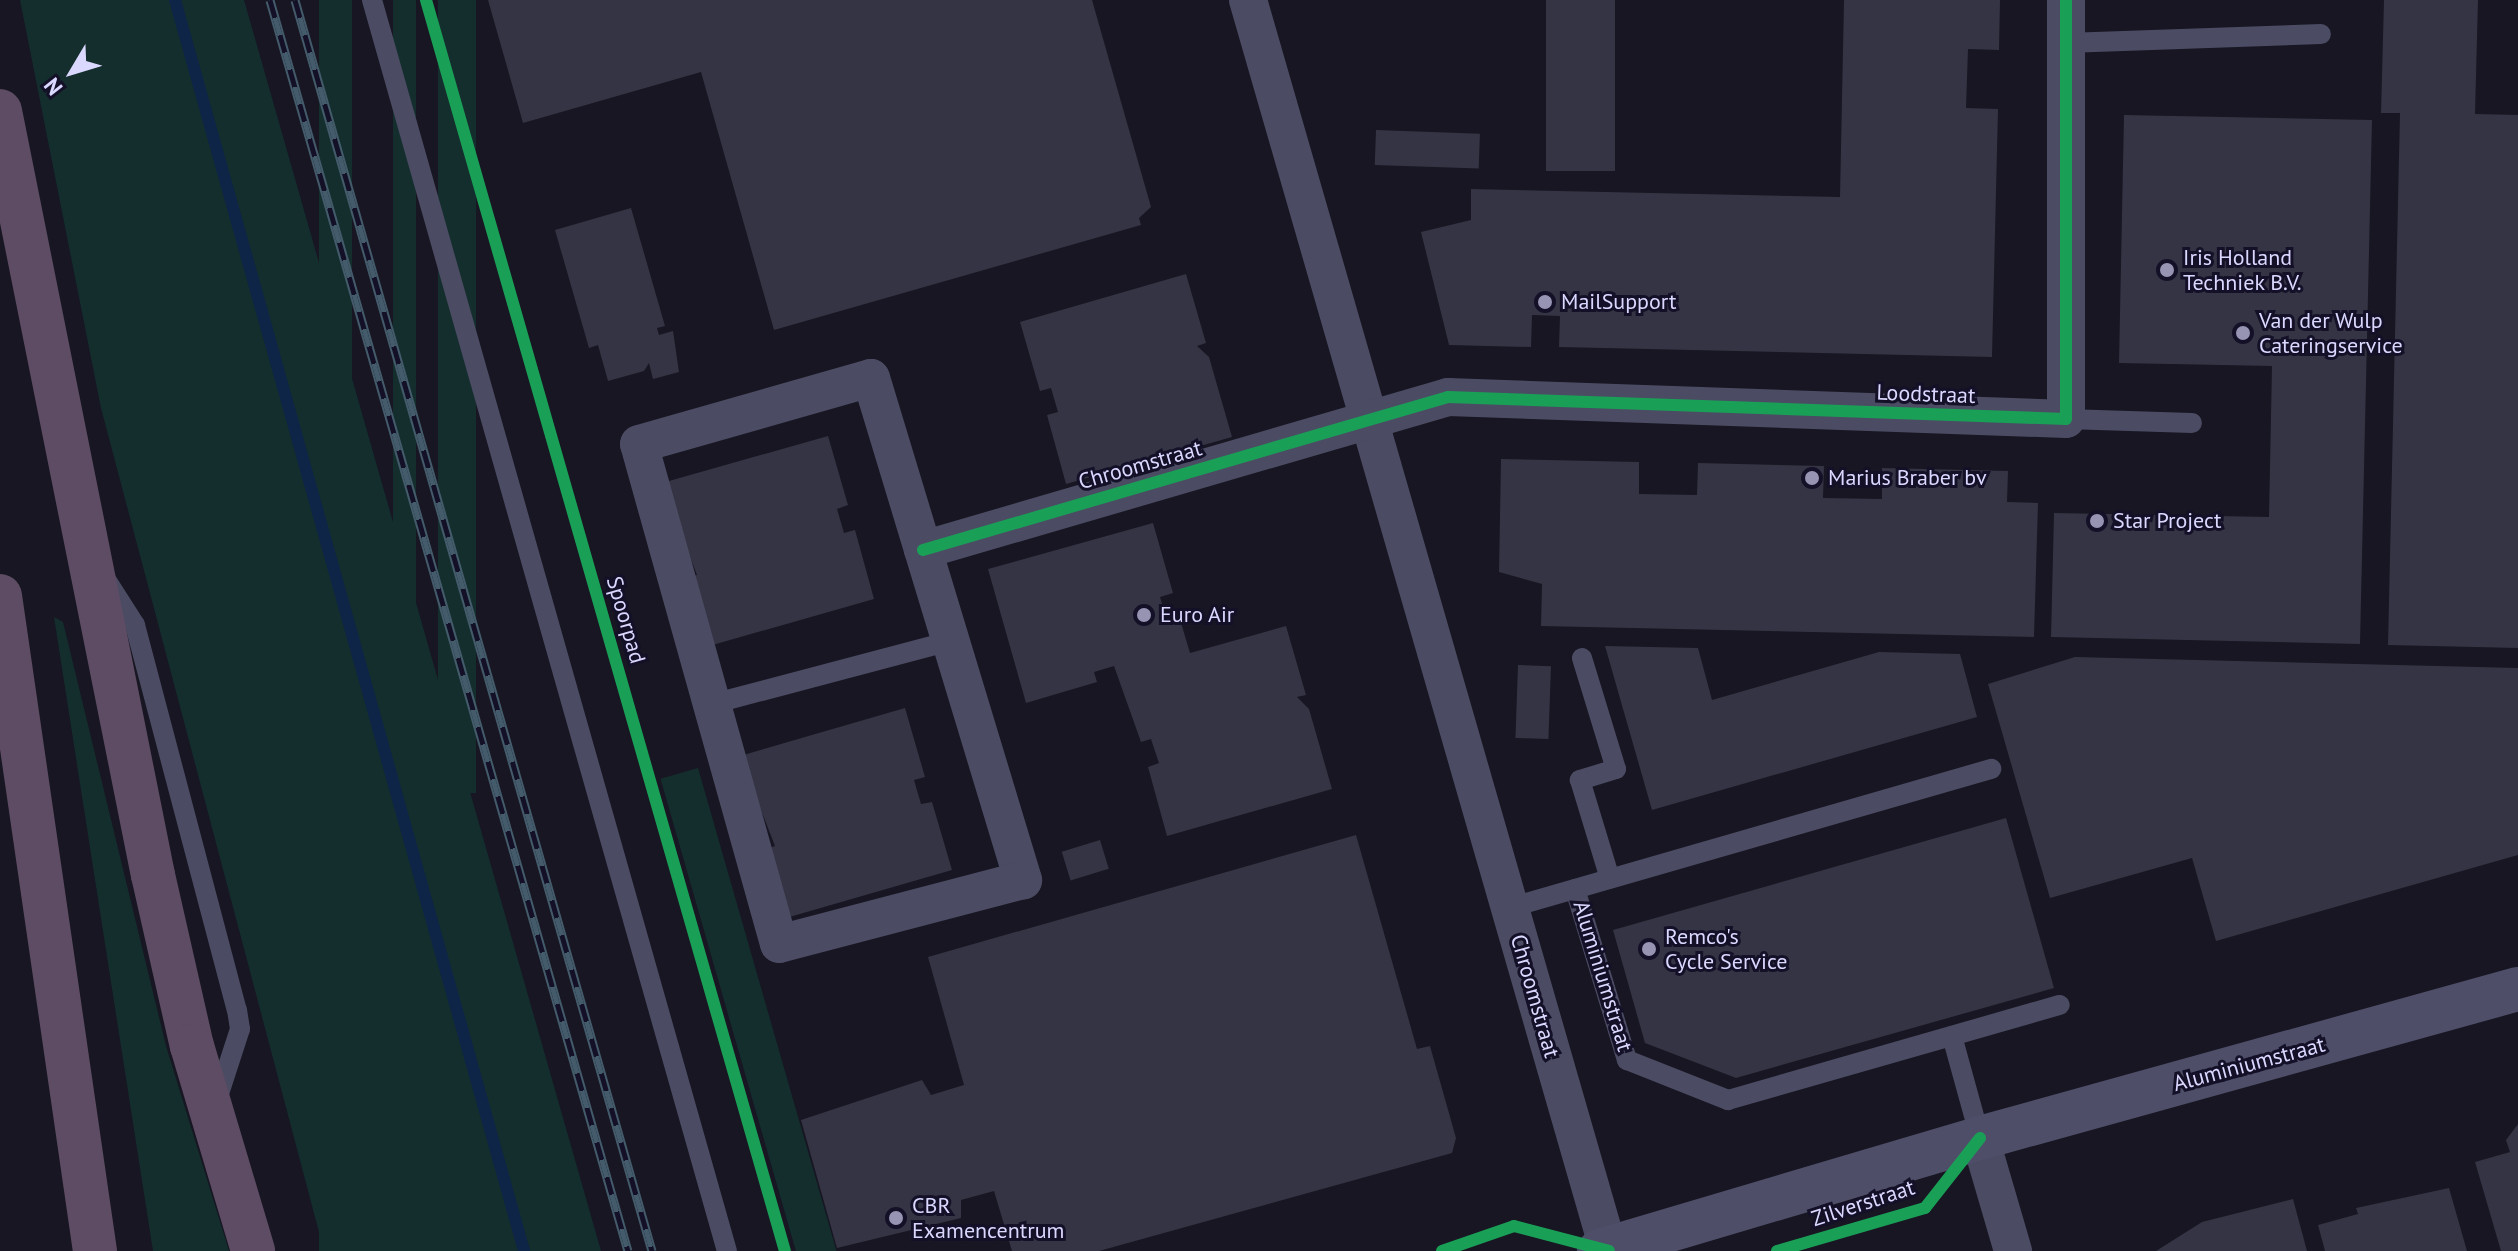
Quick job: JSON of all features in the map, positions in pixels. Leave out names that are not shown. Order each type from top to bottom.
[{"type":"highway","points":[[0,111],[83,544],[211,1116],[253,1251]]},
{"type":"highway","points":[[0,596],[95,1251]]},
{"type":"street","name":"Chroomstraat","points":[[1248,0],[1604,1250]]},
{"type":"street","points":[[2066,0],[2066,419]]},
{"type":"street","points":[[871,378],[923,550],[1023,880],[779,944],[639,444],[871,378]]},
{"type":"street","name":"Loodstraat","points":[[1369,419],[1448,397],[2066,419]]},
{"type":"street","name":"Chroomstraat","points":[[923,550],[1369,419]]},
{"type":"street","name":"Aluminiumstraat","points":[[1604,1250],[1980,1138],[2518,989]]},
{"type":"street","points":[[1980,1138],[2013,1251]]},
{"type":"lane","points":[[372,0],[727,1251]]},
{"type":"lane","points":[[2066,43],[2321,34]]},
{"type":"lane","points":[[2066,419],[2192,423]]},
{"type":"lane","points":[[712,704],[951,641]]},
{"type":"lane","name":"Aluminiumstraat","points":[[1582,658],[1616,769],[1580,780],[1610,879]]},
{"type":"lane","name":"Aluminiumstraat","points":[[1509,908],[1991,769]]},
{"type":"lane","name":"Aluminiumstraat","points":[[1575,889],[1627,1060],[1728,1100],[2060,1005]]},
{"type":"lane","points":[[1952,1036],[1980,1138]]},
{"type":"green space","points":[[20,0],[244,0],[601,1251],[324,1251],[101,408]]},
{"type":"green space","points":[[319,0],[352,0],[352,1251],[319,1251]]},
{"type":"green space","points":[[393,0],[416,0],[416,1251],[393,1251]]},
{"type":"green space","points":[[438,0],[476,0],[476,793],[438,793]]},
{"type":"green space","points":[[54,617],[63,622],[166,1046],[229,1251],[153,1251]]},
{"type":"green space","points":[[698,768],[836,1251],[796,1251],[661,779]]},
{"type":"building","points":[[488,0],[1092,0],[1151,207],[1139,218],[1141,225],[774,330],[701,72],[523,123]]},
{"type":"building","points":[[1546,0],[1615,0],[1615,171],[1546,171]]},
{"type":"building","points":[[1844,0],[2000,0],[1999,50],[1968,49],[1966,108],[1998,109],[1992,357],[1559,347],[1560,316],[1532,315],[1531,347],[1449,345],[1421,232],[1471,220],[1471,189],[1840,197]]},
{"type":"building","points":[[2384,0],[2478,0],[2475,114],[2518,115],[2518,648],[2388,645],[2400,113],[2381,113]]},
{"type":"building","points":[[2124,115],[2372,120],[2360,644],[2051,637],[2054,513],[2269,517],[2272,366],[2119,363]]},
{"type":"building","points":[[1376,130],[1480,134],[1479,169],[1375,165]]},
{"type":"building","points":[[631,208],[665,326],[657,328],[659,335],[673,331],[679,372],[653,379],[649,363],[644,371],[608,381],[598,345],[589,348],[555,230]]},
{"type":"building","points":[[1186,274],[1206,343],[1197,346],[1209,357],[1232,437],[1066,484],[1047,415],[1058,412],[1051,388],[1040,391],[1020,322]]},
{"type":"building","points":[[828,436],[848,505],[837,509],[844,533],[855,530],[874,599],[709,646],[689,577],[697,575],[662,483]]},
{"type":"building","points":[[1501,459],[1639,462],[1639,494],[1697,495],[1698,463],[1824,466],[1823,498],[1882,499],[1882,468],[2008,471],[2007,502],[2038,503],[2034,637],[1541,626],[1542,584],[1499,572]]},
{"type":"building","points":[[1153,523],[1173,593],[1160,597],[1167,620],[1179,616],[1190,653],[1286,626],[1306,695],[1297,697],[1309,709],[1332,789],[1167,836],[1148,767],[1159,763],[1151,739],[1141,742],[1114,666],[1094,672],[1097,682],[1026,703],[988,569]]},
{"type":"building","points":[[1605,646],[1698,648],[1712,700],[1879,652],[1960,654],[1977,717],[1652,810]]},
{"type":"building","points":[[2075,657],[2518,668],[2518,855],[2216,941],[2192,858],[2050,898],[1988,684]]},
{"type":"building","points":[[1518,665],[1551,666],[1548,739],[1515,738]]},
{"type":"building","points":[[905,708],[925,777],[914,780],[921,804],[932,802],[952,870],[786,918],[767,849],[775,846],[740,756]]},
{"type":"building","points":[[2006,818],[2054,988],[1736,1078],[1645,1043],[1613,930]]},
{"type":"building","points":[[1356,835],[1417,1049],[1430,1046],[1456,1138],[1452,1153],[1099,1251],[1012,1251],[994,1191],[961,1200],[961,1218],[837,1248],[801,1120],[922,1080],[931,1095],[964,1085],[928,957]]},
{"type":"building","points":[[1100,840],[1109,869],[1071,880],[1062,852]]},
{"type":"building","points":[[2518,1124],[2518,1251],[2501,1251],[2475,1162],[2510,1152],[2506,1140]]},
{"type":"building","points":[[2449,1188],[2467,1251],[2325,1251],[2318,1225],[2358,1214],[2356,1208]]},
{"type":"building","points":[[2293,1199],[2307,1251],[2156,1251],[2202,1222]]},
{"type":"waterway","points":[[175,0],[524,1251]]},
{"type":"railway","points":[[270,0],[628,1251]]},
{"type":"railway","points":[[295,0],[652,1251]]},
{"type":"cycle path","name":"Spoorpad","points":[[426,0],[785,1251]]},
{"type":"cycle path","points":[[923,550],[1448,397],[2066,419],[2066,0]]},
{"type":"cycle path","name":"Zilverstraat","points":[[1777,1251],[1925,1208],[1980,1138]]},
{"type":"cycle path","points":[[1442,1251],[1514,1226],[1609,1251]]},
{"type":"place","name":"Iris Holland Techniek B.V.","points":[[2167,270]]},
{"type":"place","name":"MailSupport","points":[[1545,302]]},
{"type":"place","name":"Van der Wulp Cateringservice","points":[[2243,333]]},
{"type":"place","name":"Marius Braber bv","points":[[1812,478]]},
{"type":"place","name":"Star Project","points":[[2097,521]]},
{"type":"place","name":"Euro Air","points":[[1144,615]]},
{"type":"place","name":"Remco's Cycle Service","points":[[1649,949]]},
{"type":"place","name":"CBR Examencentrum","points":[[896,1218]]}]
